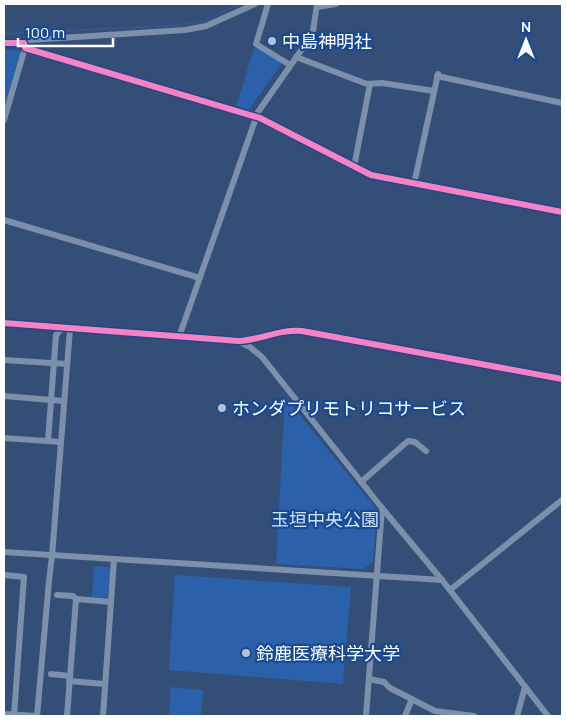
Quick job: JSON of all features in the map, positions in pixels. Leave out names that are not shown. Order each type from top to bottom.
[{"type":"street","points":[[4,120],[24,46],[29,40],[185,30],[206,26],[255,4]]},
{"type":"street","points":[[268,4],[256,44],[290,65]]},
{"type":"street","points":[[179,337],[258,112],[313,31],[317,5],[336,4]]},
{"type":"street","points":[[4,44],[24,46],[260,118],[371,175],[562,212]]},
{"type":"street","points":[[296,58],[360,82],[370,84],[382,83],[434,91]]},
{"type":"street","points":[[414,184],[438,75],[562,103]]},
{"type":"street","points":[[354,167],[370,84]]},
{"type":"street","points":[[4,220],[200,278]]},
{"type":"street","points":[[4,323],[239,342],[255,340],[279,332],[302,331],[562,379]]},
{"type":"street","points":[[48,441],[56,335],[62,328]]},
{"type":"street","points":[[4,714],[38,716],[70,328]]},
{"type":"street","points":[[239,342],[250,346],[262,357],[450,590],[548,716]]},
{"type":"street","points":[[4,360],[67,364]]},
{"type":"street","points":[[4,396],[64,400]]},
{"type":"street","points":[[4,438],[60,442]]},
{"type":"street","points":[[361,482],[408,441],[415,442],[426,451]]},
{"type":"street","points":[[450,590],[562,500]]},
{"type":"street","points":[[366,716],[382,508]]},
{"type":"street","points":[[4,552],[442,580]]},
{"type":"street","points":[[103,716],[114,559]]},
{"type":"street","points":[[4,575],[24,577],[14,716]]},
{"type":"street","points":[[57,595],[73,596],[76,599],[111,602]]},
{"type":"street","points":[[67,716],[76,599]]},
{"type":"street","points":[[51,674],[105,684]]},
{"type":"street","points":[[369,679],[384,682],[435,711],[474,716]]},
{"type":"street","points":[[516,716],[525,687]]},
{"type":"street","points":[[405,716],[412,699]]},
{"type":"green space","points":[[254,48],[262,50],[283,62],[248,111],[236,107]]},
{"type":"green space","points":[[4,50],[18,50],[21,53],[4,110]]},
{"type":"green space","name":"玉垣中央公園","points":[[285,397],[377,510],[373,561],[364,569],[276,564]]},
{"type":"green space","points":[[94,566],[108,567],[111,570],[108,595],[105,598],[92,597]]},
{"type":"green space","points":[[175,575],[351,587],[343,684],[169,670]]},
{"type":"green space","points":[[171,687],[203,690],[201,716],[169,716]]},
{"type":"waterway","points":[[4,34],[179,25],[203,21],[240,4]]},
{"type":"cycle path","points":[[4,43],[24,43],[25,48],[260,118],[371,175],[562,212]]},
{"type":"cycle path","points":[[4,323],[239,341],[286,332],[302,331],[562,379]]},
{"type":"place","name":"中島神明社","points":[[272,41]]},
{"type":"place","name":"ホンダプリモトリコサービス","points":[[222,408]]},
{"type":"place","name":"鈴鹿医療科学大学","points":[[246,653]]}]
